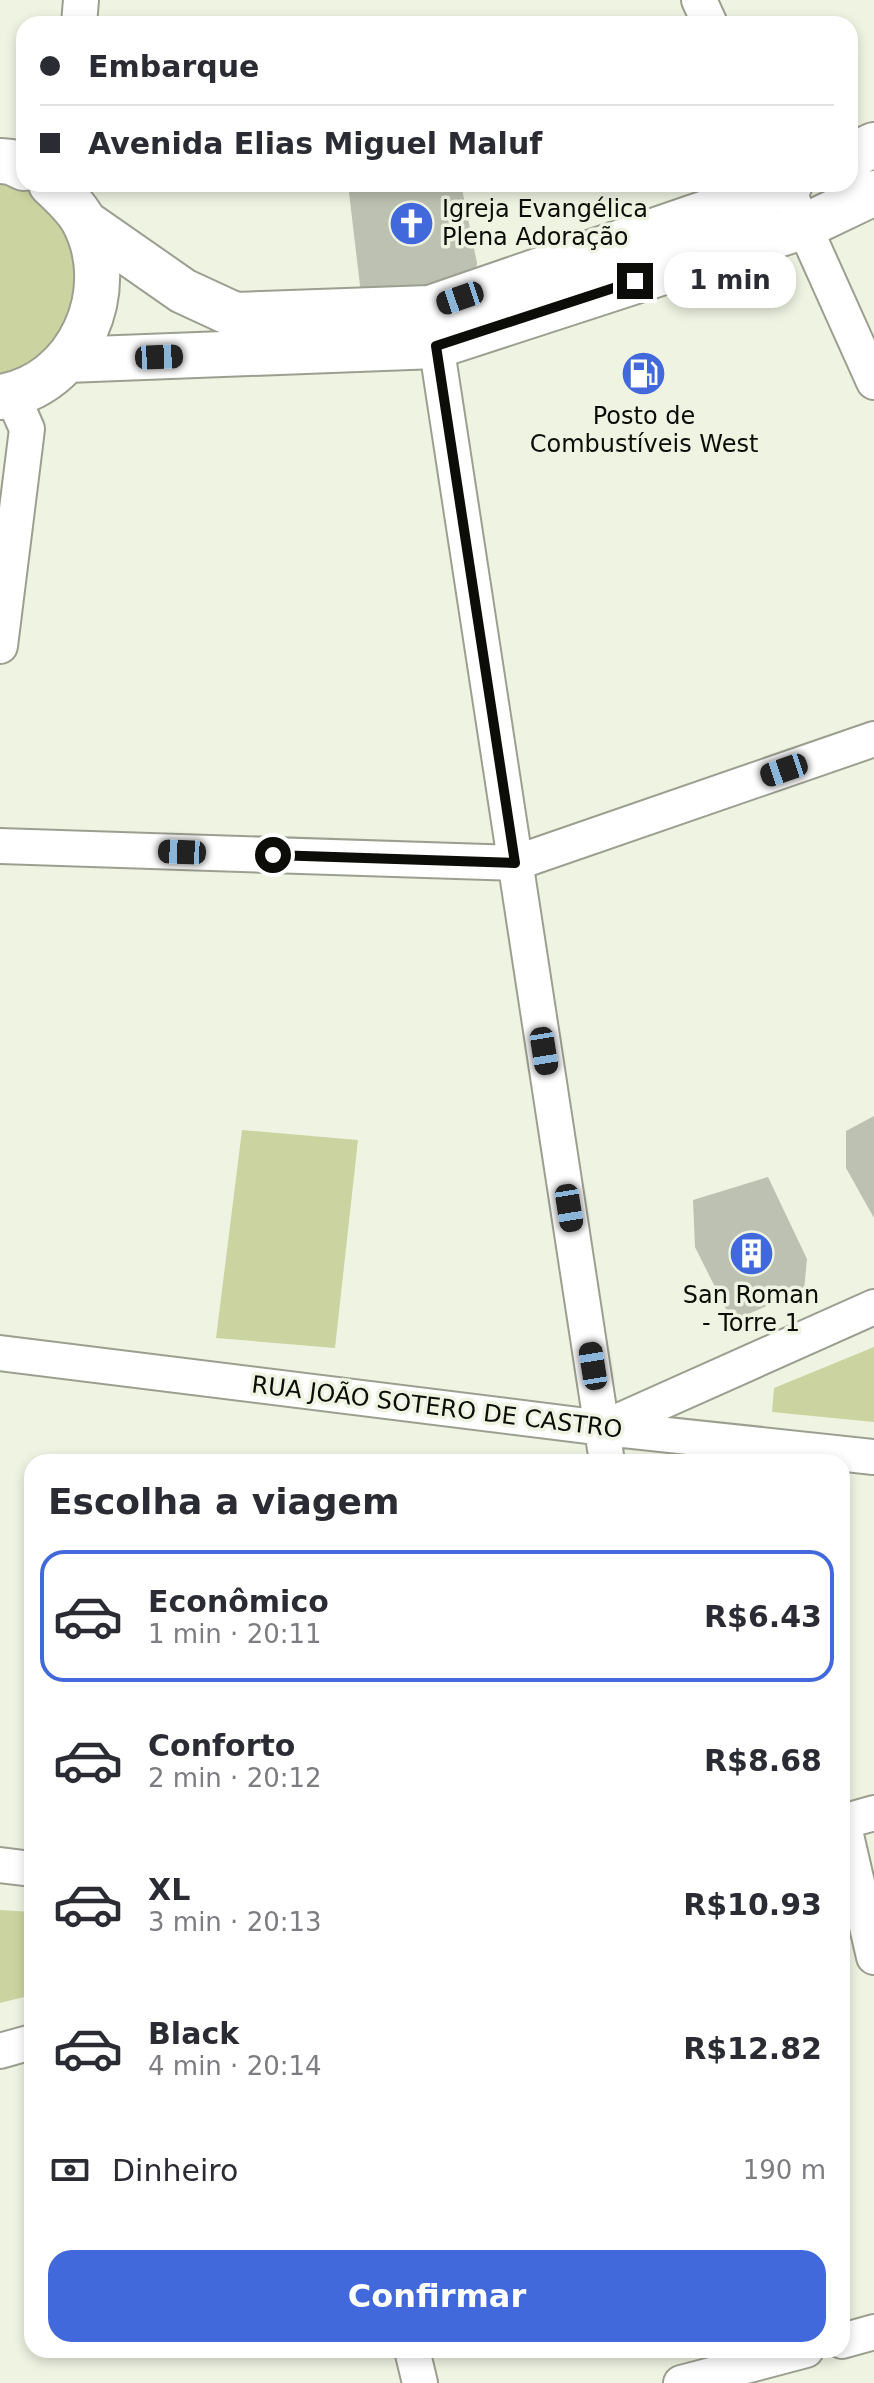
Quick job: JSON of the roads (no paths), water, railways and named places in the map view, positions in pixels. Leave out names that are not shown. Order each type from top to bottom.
[{"type":"main road","points":[[68,197],[183,291],[235,315],[433,327],[770,192]]},
{"type":"main road","points":[[67,360],[433,327],[805,226],[874,193]]},
{"type":"main road","points":[[6,396],[42,382],[67,360],[88,329],[98,294],[96,256],[68,197]]},
{"type":"street","points":[[790,192],[874,382]]},
{"type":"street","points":[[433,327],[606,1454]]},
{"type":"street","points":[[0,646],[27,429],[6,396]]},
{"type":"street","points":[[0,846],[515,863],[874,739]]},
{"type":"street","points":[[603,1428],[874,1307]]},
{"type":"street","name":"RUA JOÃO SOTERO DE CASTRO","points":[[0,1353],[603,1428],[846,1454]]},
{"type":"street","name":"RUA JOÃO SOTERO DE CASTRO","points":[[850,1454],[874,1457]]},
{"type":"street","points":[[850,1820],[874,1813]]},
{"type":"street","points":[[850,1856],[874,1957]]},
{"type":"street","points":[[0,1865],[24,1868]]},
{"type":"street","points":[[0,2051],[24,2044]]},
{"type":"street","points":[[850,2339],[874,2332]]},
{"type":"street","points":[[414,2358],[420,2383]]},
{"type":"street","points":[[681,2383],[776,2358]]},
{"type":"place","name":"Igreja Evangélica Plena Adoração","points":[[411,223]]},
{"type":"place","name":"Posto de Combustíveis West","points":[[644,374]]},
{"type":"place","name":"San Roman - Torre 1","points":[[751,1253]]}]
